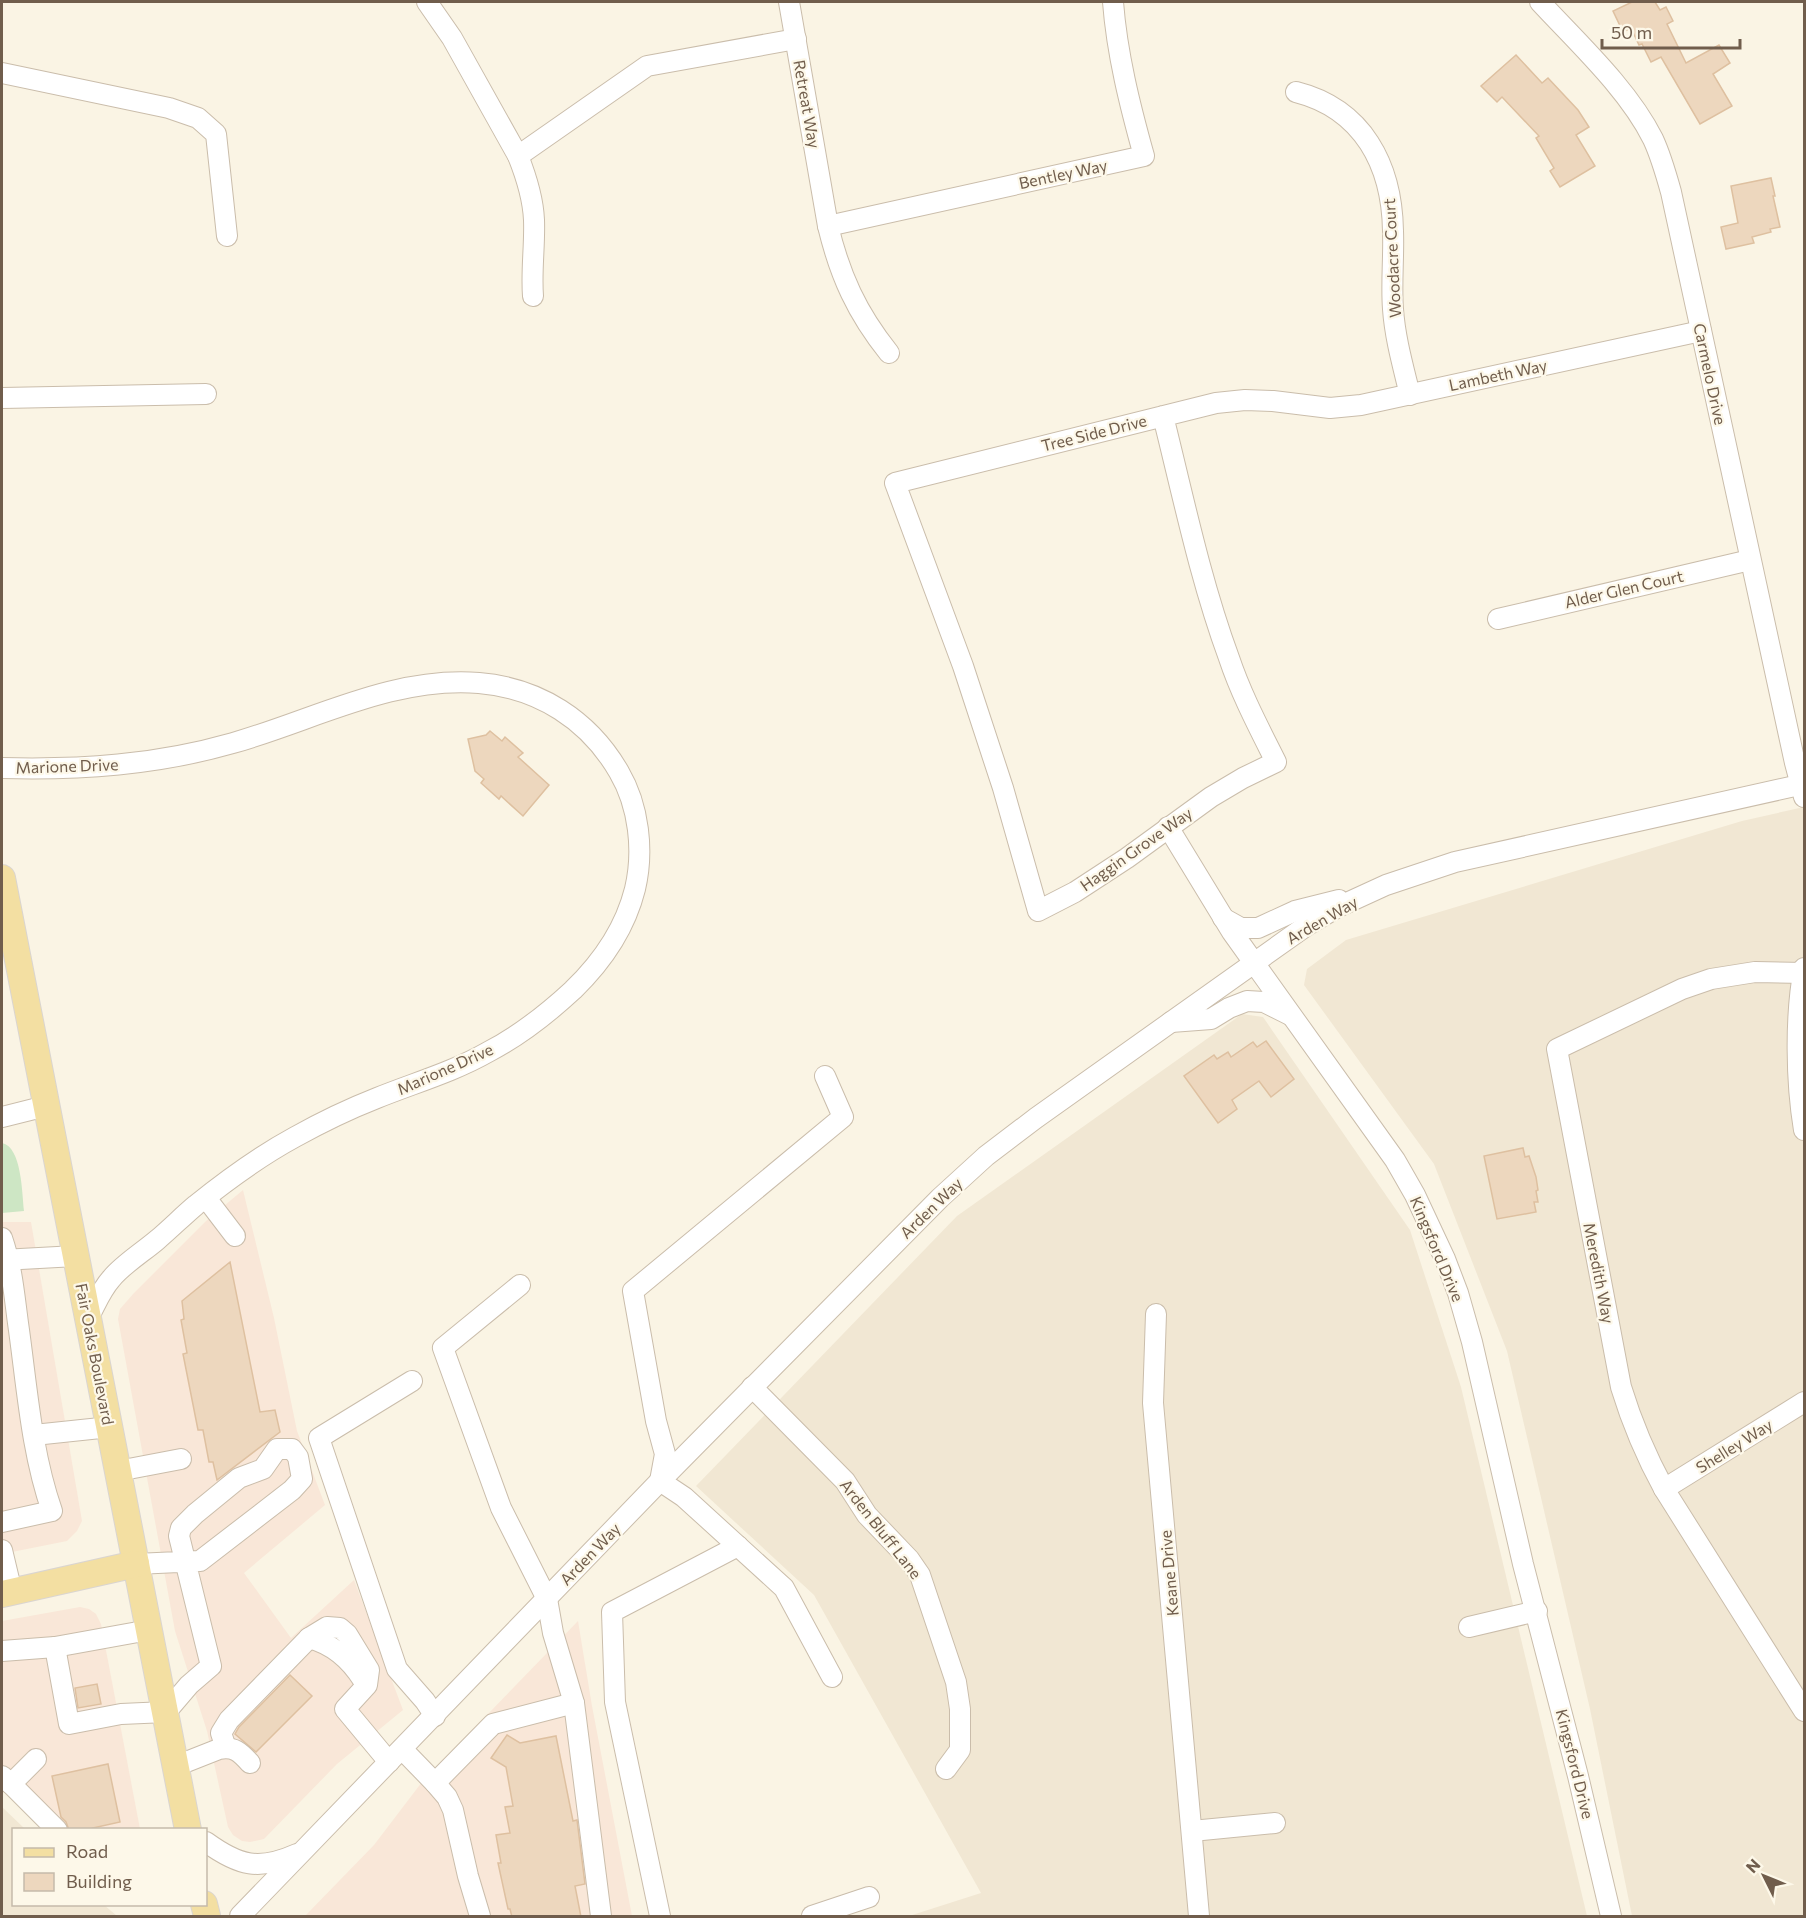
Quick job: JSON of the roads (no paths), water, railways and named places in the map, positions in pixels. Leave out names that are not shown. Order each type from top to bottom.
[{"type":"main road","name":"Fair Oaks Boulevard","points":[[2,878],[189,1828]]},
{"type":"main road","points":[[7,1593],[136,1564]]},
{"type":"street","points":[[428,2],[452,38],[518,156],[525,175],[534,220],[532,296]]},
{"type":"street","points":[[789,2],[796,39]]},
{"type":"street","name":"Bentley Way","points":[[828,226],[1144,156],[1131,108],[1113,2]]},
{"type":"street","name":"Carmelo Drive","points":[[1548,4],[1641,117],[1662,160],[1803,788]]},
{"type":"street","name":"Retreat Way","points":[[518,156],[647,66],[796,39],[828,226],[836,257],[857,307],[889,353]]},
{"type":"street","points":[[2,73],[169,108],[198,118],[216,134],[227,236]]},
{"type":"street","name":"Woodacre Court","points":[[1296,92],[1334,107],[1364,133],[1388,185],[1393,230],[1391,271],[1393,309],[1398,348],[1410,394]]},
{"type":"street","name":"Lambeth Way","points":[[1294,404],[1330,408],[1361,405],[1701,331]]},
{"type":"street","points":[[2,399],[206,394]]},
{"type":"street","name":"Tree Side Drive","points":[[895,483],[1216,403],[1245,400],[1294,404]]},
{"type":"street","name":"Haggin Grove Way","points":[[895,483],[963,666],[1003,788],[1038,911],[1075,892],[1127,858],[1210,797],[1276,762],[1229,660],[1214,614],[1163,416]]},
{"type":"street","name":"Alder Glen Court","points":[[1498,619],[1750,560]]},
{"type":"street","name":"Marione Drive","points":[[2,768],[117,766],[197,753],[393,690],[451,682],[480,683],[511,688],[552,704],[576,720],[598,740],[622,777],[636,818],[640,848],[638,877],[631,906],[619,933],[584,979],[523,1031],[488,1052],[452,1070],[333,1117],[249,1165],[110,1279],[88,1318]]},
{"type":"street","name":"Arden Way","points":[[240,1917],[660,1481],[940,1197],[986,1156],[1036,1118],[1306,926],[1362,896],[1420,872],[1455,862],[1803,788]]},
{"type":"street","name":"Kingsford Drive","points":[[1168,827],[1223,918],[1395,1160],[1445,1259],[1458,1293],[1472,1342],[1523,1563],[1537,1611],[1611,1917]]},
{"type":"street","points":[[1223,918],[1241,928],[1258,928],[1317,905],[1362,896]]},
{"type":"street","points":[[1804,971],[1799,1025],[1804,1130]]},
{"type":"street","name":"Meredith Way","points":[[1804,971],[1755,972],[1711,979],[1682,989],[1557,1050],[1621,1387],[1639,1440],[1664,1489],[1804,1711]]},
{"type":"street","points":[[1171,1022],[1211,1019],[1247,1001],[1264,1002],[1294,1017]]},
{"type":"street","points":[[825,1076],[843,1117],[633,1291],[656,1421],[665,1454],[660,1481],[684,1497],[784,1588],[832,1677]]},
{"type":"street","points":[[2,1117],[46,1106]]},
{"type":"street","points":[[206,1198],[235,1236]]},
{"type":"street","points":[[2,1238],[42,1483],[52,1511],[2,1522]]},
{"type":"street","points":[[6,1260],[76,1256]]},
{"type":"street","points":[[520,1285],[443,1348],[501,1509],[548,1599],[553,1633],[574,1703],[601,1917]]},
{"type":"street","name":"Keane Drive","points":[[1156,1314],[1153,1403],[1199,1917]]},
{"type":"street","points":[[412,1381],[319,1438],[397,1669],[435,1716]]},
{"type":"street","name":"Arden Bluff Lane","points":[[752,1387],[845,1481],[867,1515],[909,1559],[920,1575],[956,1682],[960,1710],[960,1750],[946,1769]]},
{"type":"street","name":"Shelley Way","points":[[1664,1489],[1804,1402]]},
{"type":"street","points":[[34,1435],[110,1427]]},
{"type":"street","points":[[55,1647],[69,1724],[121,1714],[166,1712],[189,1685],[211,1666],[184,1562],[178,1536],[181,1528],[239,1478],[263,1469],[276,1449],[292,1449],[298,1457],[302,1479],[292,1490],[200,1561],[184,1562],[136,1564]]},
{"type":"street","points":[[118,1470],[182,1459]]},
{"type":"street","points":[[660,1917],[615,1702],[612,1612],[738,1546]]},
{"type":"street","points":[[2,1550],[7,1593]]},
{"type":"street","points":[[1469,1627],[1537,1611]]},
{"type":"street","points":[[176,1766],[219,1749],[229,1720],[309,1638],[327,1627],[340,1628],[347,1634],[369,1670],[366,1685],[345,1709],[395,1755],[435,1783],[447,1797],[453,1810],[480,1917]]},
{"type":"street","points":[[2,1651],[55,1647],[149,1630]]},
{"type":"street","points":[[435,1783],[493,1724],[574,1703]]},
{"type":"street","points":[[224,1740],[250,1763]]},
{"type":"street","points":[[36,1759],[6,1780],[55,1828]]},
{"type":"street","points":[[1192,1831],[1275,1823]]},
{"type":"street","points":[[207,1843],[224,1856],[259,1865],[278,1863],[303,1852]]},
{"type":"street","points":[[812,1917],[869,1897]]}]
